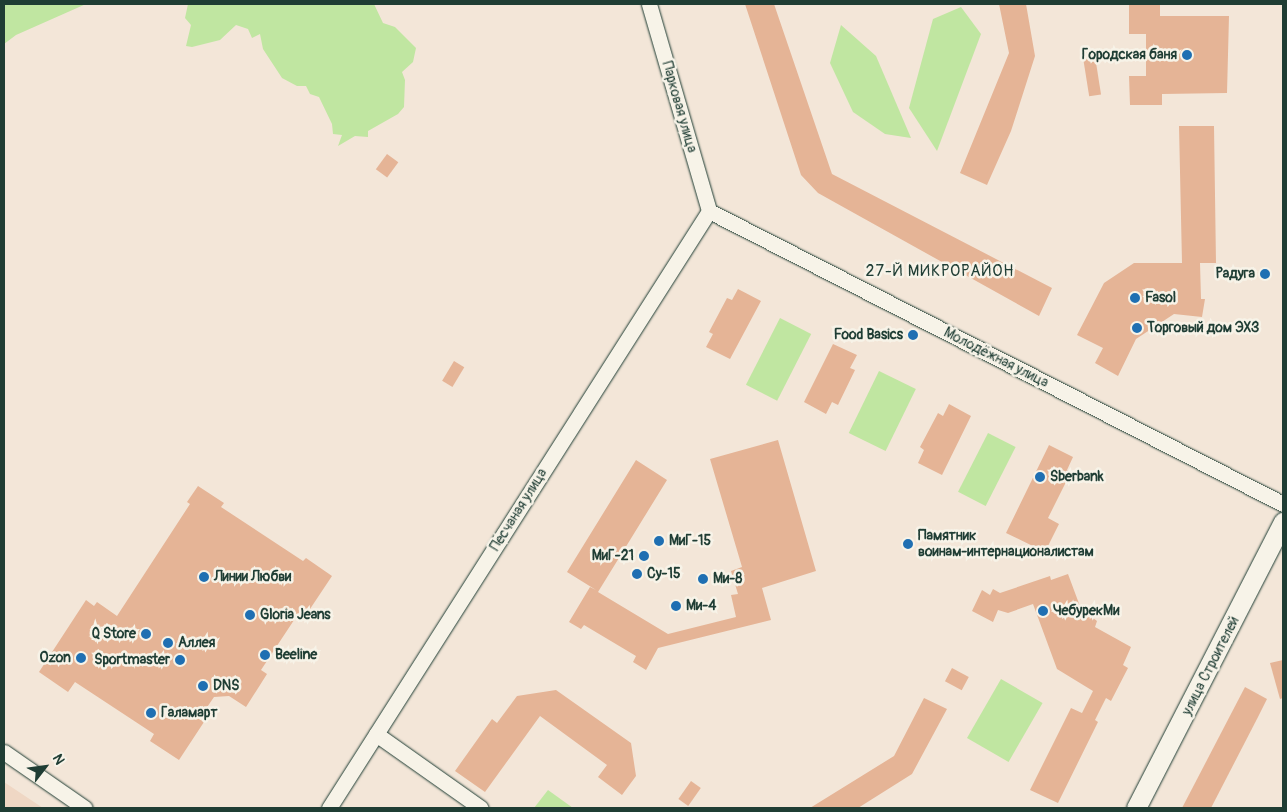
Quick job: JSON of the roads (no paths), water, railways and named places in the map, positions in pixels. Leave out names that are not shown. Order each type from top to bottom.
[{"type":"street","name":"Парковая улица","points":[[649,4],[709,211]]},
{"type":"street","name":"Молодёжная улица","points":[[709,211],[1283,504]]},
{"type":"street","name":"Песчаная улица","points":[[329,808],[709,211]]},
{"type":"street","name":"улица Строителей","points":[[1136,808],[1283,522]]},
{"type":"street","points":[[376,734],[481,808]]},
{"type":"street","points":[[4,752],[85,808]]},
{"type":"place","name":"Городская баня","points":[[1187,55]]},
{"type":"place","name":"Радуга","points":[[1265,274]]},
{"type":"place","name":"Fasol","points":[[1135,298]]},
{"type":"place","name":"Торговый дом ЭХЗ","points":[[1137,328]]},
{"type":"place","name":"Food Basics","points":[[913,335]]},
{"type":"place","name":"Sberbank","points":[[1040,477]]},
{"type":"place","name":"МиГ-15","points":[[659,541]]},
{"type":"place","name":"Памятник воинам-интернационалистам","points":[[908,544]]},
{"type":"place","name":"МиГ-21","points":[[644,556]]},
{"type":"place","name":"Су-15","points":[[637,574]]},
{"type":"place","name":"Линии Любви","points":[[204,577]]},
{"type":"place","name":"Ми-8","points":[[703,579]]},
{"type":"place","name":"Ми-4","points":[[676,606]]},
{"type":"place","name":"ЧебурекМи","points":[[1043,611]]},
{"type":"place","name":"Gloria Jeans","points":[[250,615]]},
{"type":"place","name":"Q Store","points":[[146,634]]},
{"type":"place","name":"Аллея","points":[[168,643]]},
{"type":"place","name":"Beeline","points":[[265,655]]},
{"type":"place","name":"Ozon","points":[[81,658]]},
{"type":"place","name":"Sportmaster","points":[[180,660]]},
{"type":"place","name":"DNS","points":[[203,686]]},
{"type":"place","name":"Галамарт","points":[[151,713]]},
{"type":"district","name":"27-Й МИКРОРАЙОН","points":[[940,271]]}]
